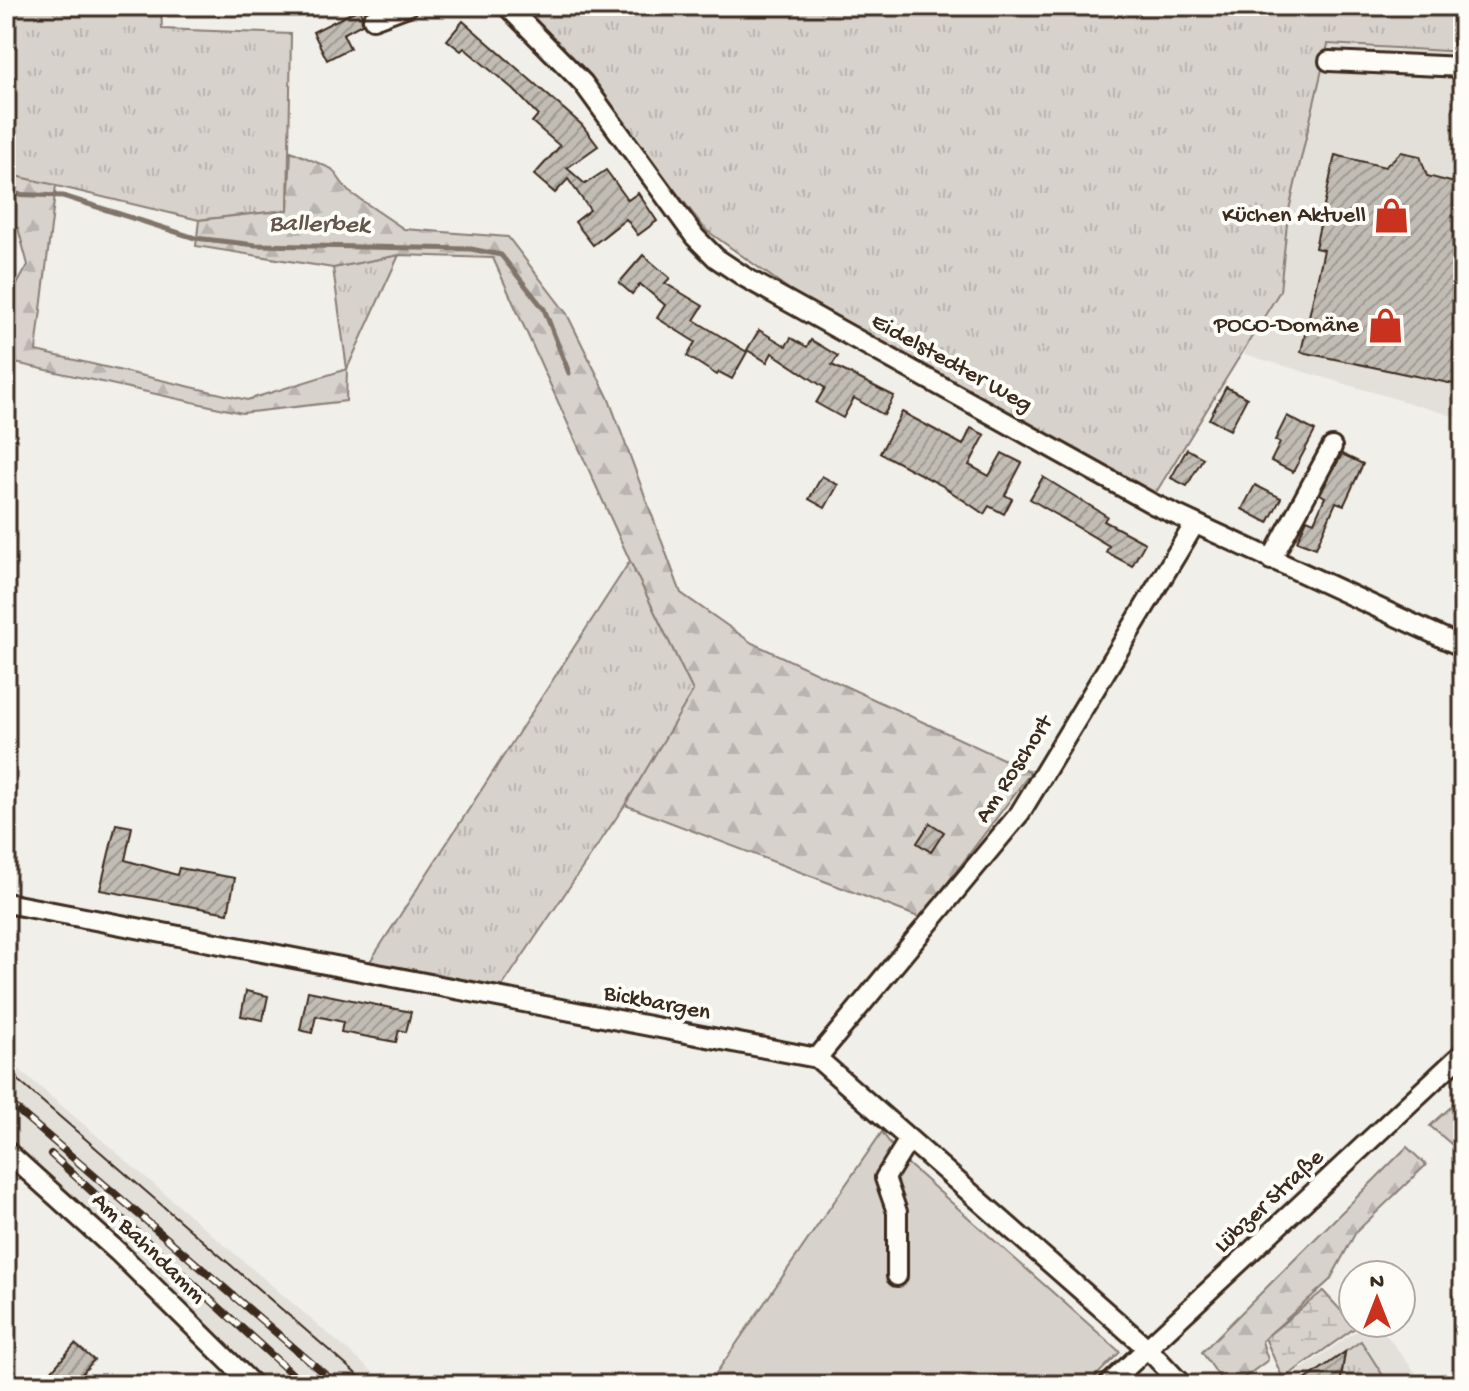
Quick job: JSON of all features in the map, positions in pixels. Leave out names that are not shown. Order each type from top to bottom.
[{"type":"street","points":[[373,19],[408,6]]},
{"type":"street","name":"Eidelstedter Weg","points":[[507,6],[583,83],[695,237],[716,258],[746,278],[1194,525],[1463,647]]},
{"type":"street","points":[[1329,61],[1463,67]]},
{"type":"street","points":[[1271,560],[1332,447]]},
{"type":"street","name":"Am Roschort","points":[[817,1058],[1020,813],[1194,525]]},
{"type":"street","name":"Bickbargen","points":[[6,903],[817,1058]]},
{"type":"street","name":"Lübzer Straße","points":[[1108,1385],[1463,1053]]},
{"type":"street","points":[[817,1058],[1147,1348],[1182,1385]]},
{"type":"street","points":[[897,1276],[897,1212],[885,1178],[908,1141]]},
{"type":"street","name":"Am Bahndamm","points":[[6,1151],[118,1252],[253,1385]]},
{"type":"shaded area","points":[[1328,44],[1463,52],[1463,419],[1241,353],[1280,291],[1288,214]]},
{"type":"shaded area","points":[[6,1058],[388,1385],[267,1385],[6,1144]]},
{"type":"shaded area","points":[[1345,1339],[1389,1339],[1425,1385],[1280,1385]]},
{"type":"green space","points":[[6,6],[161,6],[162,29],[291,34],[288,210],[199,220],[6,174]]},
{"type":"green space","points":[[601,6],[1463,6],[1463,52],[1328,44],[1288,214],[1280,291],[1155,494],[790,290],[706,230],[572,59],[522,8],[599,17]]},
{"type":"green space","points":[[291,151],[332,169],[348,191],[404,229],[508,237],[567,314],[608,397],[681,593],[752,643],[1031,772],[921,918],[625,805],[693,691],[630,561],[493,258],[399,255],[333,268],[196,246],[199,220],[288,210]]},
{"type":"green space","points":[[6,174],[56,185],[36,351],[247,400],[347,369],[346,401],[242,413],[6,361],[6,304],[28,265],[18,228],[6,226]]},
{"type":"green space","points":[[399,255],[347,369],[333,268]]},
{"type":"green space","points":[[630,561],[694,692],[625,805],[501,988],[369,963]]},
{"type":"green space","points":[[1463,1096],[1463,1154],[1430,1126]]},
{"type":"green space","points":[[882,1132],[899,1156],[1120,1352],[1087,1385],[708,1385]]},
{"type":"green space","points":[[1407,1147],[1426,1165],[1356,1232],[1341,1259],[1337,1259],[1337,1267],[1330,1280],[1262,1341],[1268,1360],[1234,1385],[1225,1385],[1202,1352]]},
{"type":"green space","points":[[1323,1291],[1337,1306],[1339,1339],[1283,1379],[1265,1338]]},
{"type":"green space","points":[[1361,1341],[1389,1385],[1340,1385],[1345,1352]]},
{"type":"building","points":[[361,8],[362,24],[343,34],[350,48],[327,60],[313,32]]},
{"type":"building","points":[[463,21],[582,125],[598,146],[567,168],[585,184],[606,170],[628,200],[638,193],[657,221],[638,235],[626,219],[593,245],[575,222],[590,210],[568,179],[555,193],[534,175],[560,146],[532,122],[538,115],[513,89],[464,48],[461,51],[447,40]]},
{"type":"building","points":[[1401,152],[1420,156],[1427,176],[1463,185],[1463,263],[1455,299],[1463,300],[1463,386],[1301,352],[1324,250],[1315,248],[1335,155],[1385,167]]},
{"type":"building","points":[[643,255],[670,278],[665,283],[703,306],[694,320],[747,352],[732,379],[719,372],[717,375],[687,356],[695,342],[657,318],[665,305],[640,284],[632,294],[619,283]]},
{"type":"building","points":[[759,330],[786,346],[791,338],[807,347],[811,340],[838,356],[832,365],[894,396],[884,415],[854,398],[843,418],[816,403],[825,388],[772,353],[767,362],[747,350]]},
{"type":"building","points":[[1226,387],[1247,398],[1230,430],[1209,419]]},
{"type":"building","points":[[902,412],[963,445],[971,428],[985,435],[969,465],[989,476],[1002,453],[1022,463],[1005,495],[1012,499],[1004,514],[989,506],[984,514],[941,485],[880,453]]},
{"type":"building","points":[[1287,416],[1315,431],[1293,472],[1271,461],[1280,443],[1275,440]]},
{"type":"building","points":[[1187,449],[1203,458],[1187,486],[1171,478]]},
{"type":"building","points":[[1342,454],[1363,464],[1344,505],[1336,502],[1316,548],[1297,541],[1307,519],[1314,522],[1325,497],[1320,494]]},
{"type":"building","points":[[822,476],[838,485],[825,508],[809,499]]},
{"type":"building","points":[[1043,477],[1107,516],[1104,521],[1145,543],[1132,566],[1106,552],[1109,546],[1030,499]]},
{"type":"building","points":[[1255,485],[1281,498],[1268,523],[1242,509]]},
{"type":"building","points":[[930,823],[944,832],[931,852],[917,843]]},
{"type":"building","points":[[116,824],[132,827],[125,860],[177,875],[179,868],[235,878],[228,913],[100,890]]},
{"type":"building","points":[[246,991],[268,996],[263,1020],[241,1016]]},
{"type":"building","points":[[308,991],[411,1012],[406,1032],[399,1030],[396,1042],[341,1032],[343,1022],[316,1016],[312,1033],[300,1030]]},
{"type":"building","points":[[75,1344],[94,1360],[72,1385],[64,1385],[50,1373]]},
{"type":"building","points":[[1345,1352],[1340,1385],[1298,1385]]},
{"type":"waterway","name":"Ballerbek","points":[[6,194],[63,196],[195,238],[256,245],[471,249],[501,255],[544,309],[569,373]]},
{"type":"tram line","points":[[6,1070],[369,1385]]},
{"type":"railway","points":[[6,1100],[337,1385]]},
{"type":"railway","points":[[51,1154],[304,1385]]},
{"type":"place","name":"Küchen Aktuell","points":[[1392,216]]},
{"type":"place","name":"POCO-Domäne","points":[[1385,326]]}]
